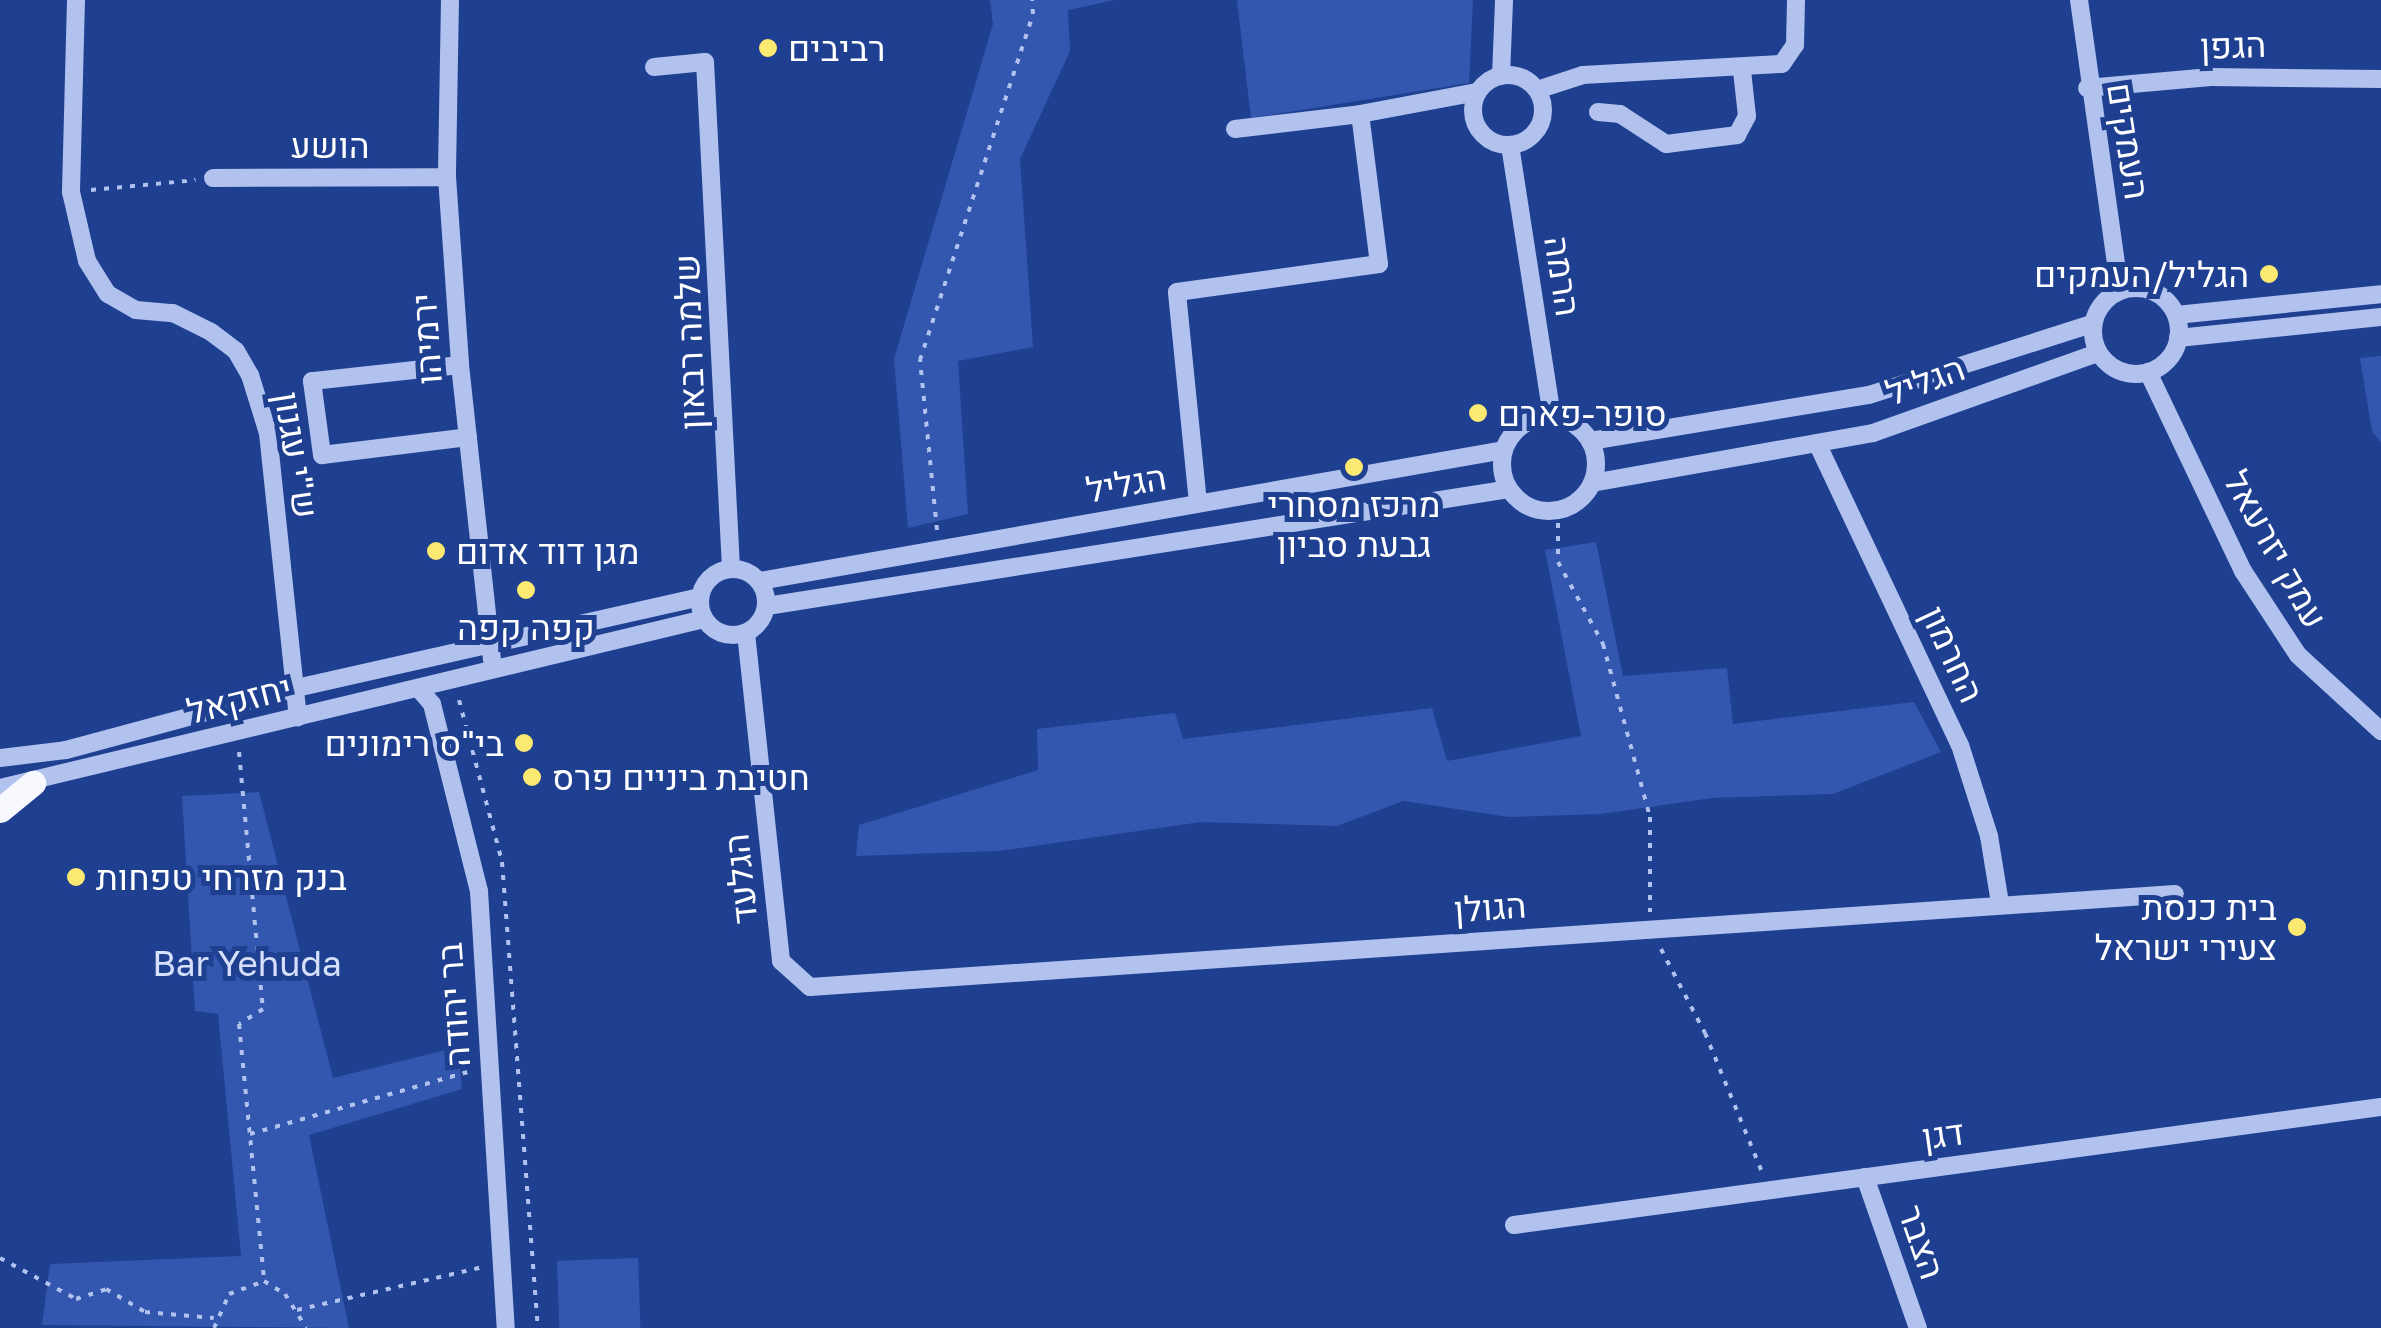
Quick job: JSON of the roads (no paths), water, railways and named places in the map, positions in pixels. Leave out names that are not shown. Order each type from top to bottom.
[{"type":"main road","points":[[0,810],[32,783]]},
{"type":"street","name":"ש\"י עגנון","points":[[76,0],[71,192],[87,261],[108,294],[136,310],[173,314],[210,332],[236,351],[250,375],[268,433],[292,689],[298,717]]},
{"type":"street","name":"ירמיהו","points":[[450,0],[448,177],[460,366],[494,671]]},
{"type":"street","points":[[1501,76],[1504,0]]},
{"type":"street","points":[[1537,90],[1583,75],[1742,71],[1782,64],[1792,54],[1796,0]]},
{"type":"street","name":"העמקים","points":[[2079,0],[2086,88],[2120,290]]},
{"type":"street","name":"שלמה רבאון","points":[[654,67],[705,62],[712,113],[731,568]]},
{"type":"street","points":[[1598,112],[1620,114],[1666,144],[1737,135],[1747,116],[1742,71]]},
{"type":"street","points":[[1235,129],[1360,114],[1478,92],[1501,76],[1518,76],[1537,90],[1540,127],[1510,146],[1479,130],[1473,115],[1478,92]]},
{"type":"street","name":"הגפן","points":[[2086,88],[2212,77],[2381,79]]},
{"type":"street","points":[[1198,504],[1177,292],[1379,264],[1360,114]]},
{"type":"street","name":"הרמה","points":[[1510,146],[1552,417]]},
{"type":"street","name":"הושע","points":[[213,178],[448,177]]},
{"type":"street","points":[[2120,290],[2151,290],[2176,314],[2178,338],[2172,355],[2148,372],[2121,372],[2098,352],[2092,324],[2120,290]]},
{"type":"street","points":[[2176,314],[2381,294]]},
{"type":"street","points":[[2178,338],[2381,317]]},
{"type":"street","name":"הגליל","points":[[1590,441],[1869,395],[2092,324]]},
{"type":"street","name":"הגליל","points":[[1592,483],[1872,433],[2098,352]]},
{"type":"street","points":[[460,366],[312,380],[322,456],[468,437]]},
{"type":"street","name":"עמק יזרעאל","points":[[2148,372],[2243,571],[2298,655],[2381,732]]},
{"type":"street","points":[[1552,417],[1580,428],[1590,441],[1592,483],[1558,510],[1534,508],[1508,489],[1504,450],[1527,422],[1552,417]]},
{"type":"street","name":"החרמון","points":[[1818,443],[1960,745],[1990,836],[2000,903]]},
{"type":"street","name":"הגליל","points":[[760,581],[1504,450]]},
{"type":"street","name":"הגליל","points":[[766,606],[1508,489]]},
{"type":"street","points":[[731,568],[760,581],[766,606],[746,633],[718,632],[704,619],[700,596],[710,577],[731,568]]},
{"type":"street","points":[[490,649],[700,596]]},
{"type":"street","points":[[494,671],[704,619]]},
{"type":"street","name":"הגלעד","points":[[746,633],[782,961],[810,987]]},
{"type":"street","name":"יחזקאל","points":[[0,758],[66,750],[292,689],[490,649]]},
{"type":"street","name":"יחזקאל","points":[[0,788],[298,717],[425,696],[494,671]]},
{"type":"street","name":"בר יהודה","points":[[425,696],[479,890],[506,1328]]},
{"type":"street","name":"הגולן","points":[[810,987],[2175,894]]},
{"type":"street","name":"דגן","points":[[1514,1224],[2381,1107]]},
{"type":"street","name":"הצבר","points":[[1865,1177],[1918,1328]]},
{"type":"place","name":"רביבים","points":[[768,48]]},
{"type":"place","name":"הגליל/העמקים","points":[[2269,274]]},
{"type":"place","name":"סופר-פארם","points":[[1478,413]]},
{"type":"place","name":"מרכז מסחרי גבעת סביון","points":[[1354,467]]},
{"type":"place","name":"מגן דוד אדום","points":[[436,551]]},
{"type":"place","name":"קפה קפה","points":[[526,590]]},
{"type":"place","name":"בי\"ס רימונים","points":[[524,743]]},
{"type":"place","name":"חטיבת ביניים פרס","points":[[532,777]]},
{"type":"place","name":"בנק מזרחי טפחות","points":[[76,877]]},
{"type":"place","name":"בית כנסת צעירי ישראל","points":[[2297,927]]},
{"type":"park label","name":"Bar Yehuda","points":[[247,963]]}]
